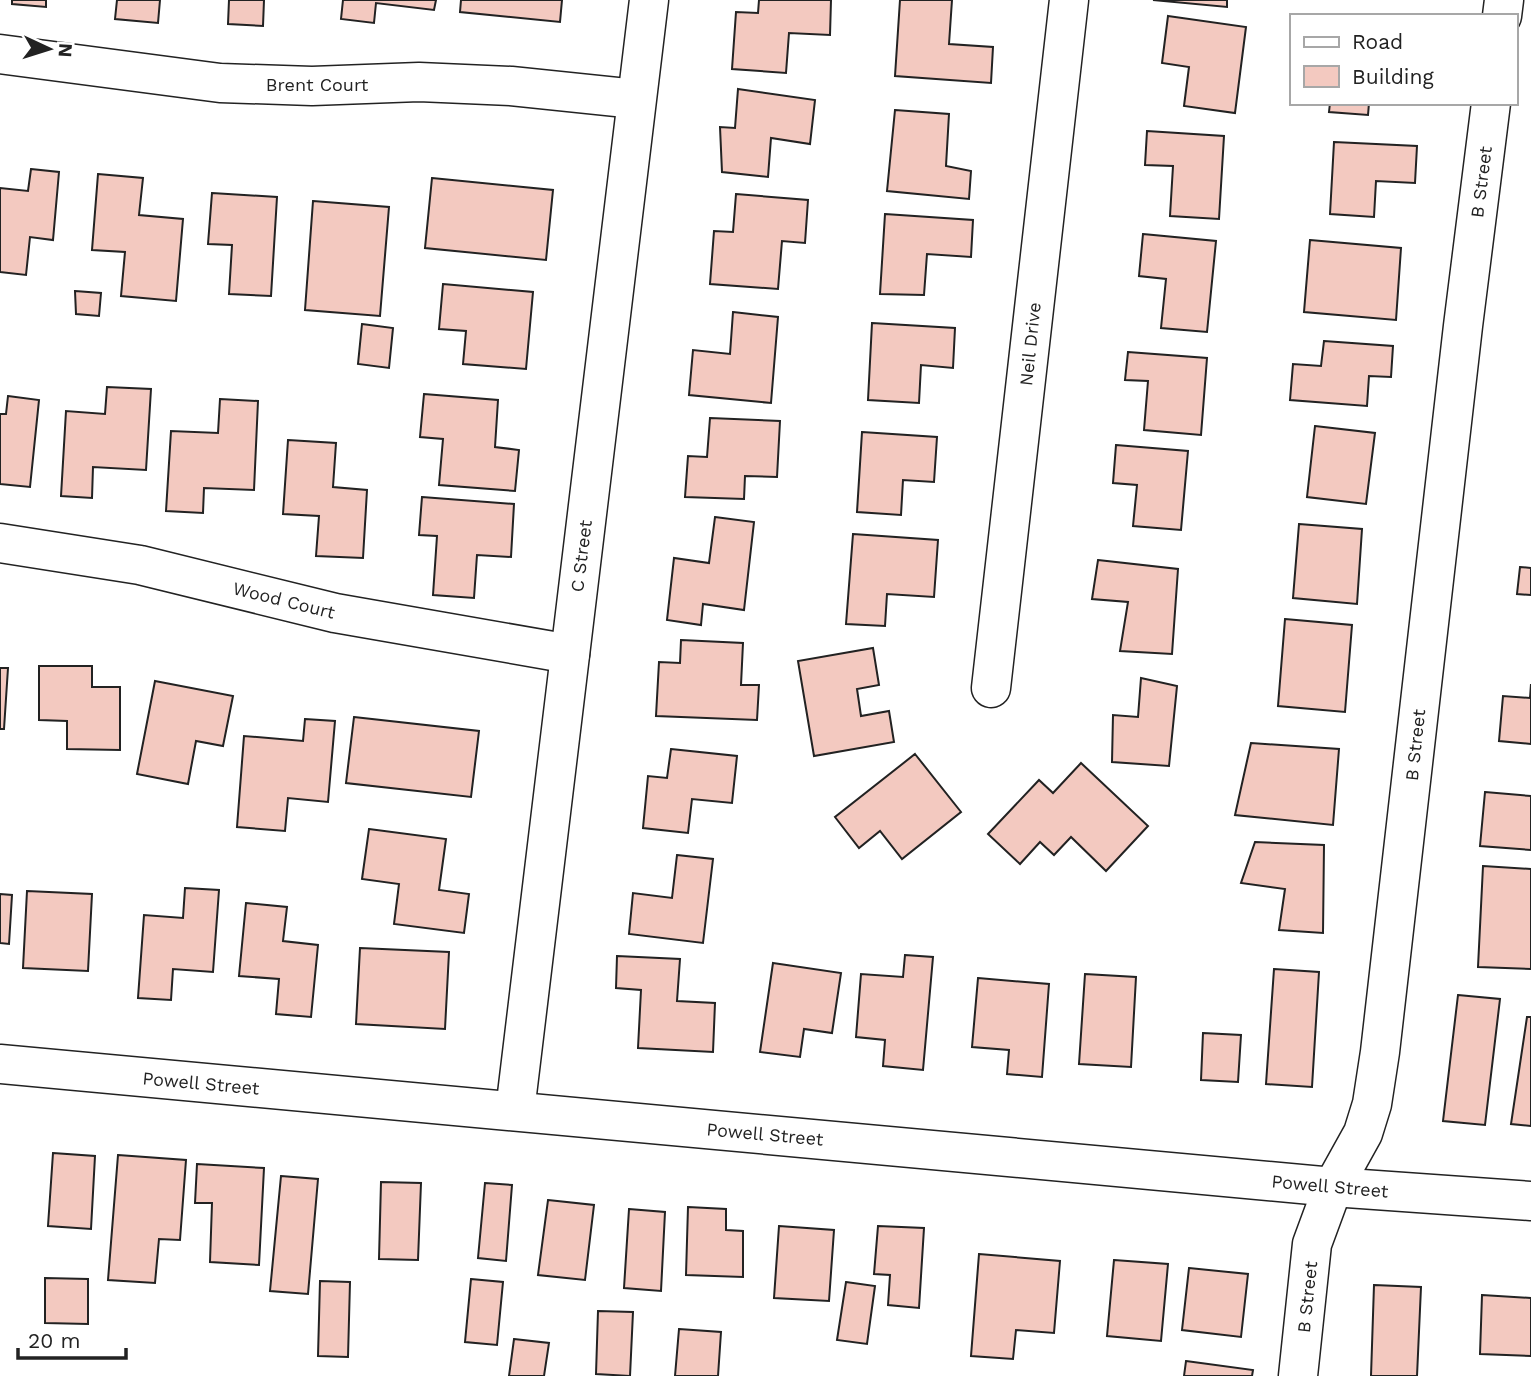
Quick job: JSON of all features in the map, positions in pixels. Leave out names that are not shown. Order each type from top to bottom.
[{"type":"street","name":"C Street","points":[[515,1111],[649,0]]},
{"type":"street","name":"Neil Drive","points":[[991,688],[1069,0]]},
{"type":"street","name":"Brent Court","points":[[0,54],[220,83],[312,86],[445,83],[511,86],[636,99]]},
{"type":"street","name":"B Street","points":[[1298,1376],[1312,1244],[1333,1187],[1363,1133],[1372,1104],[1380,1052],[1462,327],[1491,105]]},
{"type":"street","name":"Wood Court","points":[[0,543],[140,565],[335,613],[570,654]]},
{"type":"street","name":"Powell Street","points":[[0,1065],[1333,1187],[1531,1201]]},
{"type":"building","points":[[12,0],[46,0],[46,7],[12,4]]},
{"type":"building","points":[[117,0],[160,0],[158,23],[115,19]]},
{"type":"building","points":[[229,0],[264,0],[263,26],[228,24]]},
{"type":"building","points":[[343,0],[436,0],[434,10],[376,3],[374,23],[341,19]]},
{"type":"building","points":[[461,0],[562,0],[560,22],[460,12]]},
{"type":"building","points":[[759,0],[831,0],[830,35],[789,33],[786,73],[732,69],[736,12],[758,13]]},
{"type":"building","points":[[900,0],[952,0],[949,44],[993,47],[991,83],[895,76]]},
{"type":"building","points":[[1153,0],[1227,0],[1227,7]]},
{"type":"building","points":[[1168,16],[1246,27],[1235,113],[1184,106],[1189,67],[1162,63]]},
{"type":"building","points":[[738,89],[815,100],[810,144],[771,138],[768,177],[722,172],[720,127],[735,128]]},
{"type":"building","points":[[1330,105],[1369,105],[1368,115],[1329,112]]},
{"type":"building","points":[[895,110],[949,114],[946,166],[971,171],[969,199],[887,191]]},
{"type":"building","points":[[1147,131],[1224,136],[1219,219],[1170,216],[1173,166],[1145,165]]},
{"type":"building","points":[[1334,142],[1417,146],[1415,183],[1376,181],[1374,217],[1330,214]]},
{"type":"building","points":[[31,169],[59,172],[53,240],[30,237],[26,275],[0,272],[0,188],[28,191]]},
{"type":"building","points":[[98,174],[143,178],[139,215],[183,219],[176,301],[121,296],[125,252],[92,250]]},
{"type":"building","points":[[432,178],[553,190],[546,260],[425,248]]},
{"type":"building","points":[[212,193],[277,197],[271,296],[229,294],[232,245],[208,244]]},
{"type":"building","points":[[736,194],[808,200],[805,243],[782,241],[778,289],[710,284],[714,231],[733,232]]},
{"type":"building","points":[[313,201],[389,207],[380,316],[305,310]]},
{"type":"building","points":[[885,214],[973,220],[971,257],[927,254],[924,295],[880,294]]},
{"type":"building","points":[[1143,234],[1216,241],[1207,332],[1161,328],[1166,279],[1139,276]]},
{"type":"building","points":[[1310,240],[1401,248],[1396,320],[1304,312]]},
{"type":"building","points":[[443,284],[533,292],[526,369],[463,364],[466,331],[439,329]]},
{"type":"building","points":[[75,291],[101,293],[99,316],[76,314]]},
{"type":"building","points":[[733,312],[778,317],[771,403],[689,395],[693,350],[730,354]]},
{"type":"building","points":[[872,323],[955,328],[953,368],[921,365],[919,403],[868,400]]},
{"type":"building","points":[[362,324],[393,328],[389,368],[358,364]]},
{"type":"building","points":[[1324,341],[1393,346],[1391,377],[1369,376],[1367,406],[1290,400],[1293,364],[1321,366]]},
{"type":"building","points":[[1128,352],[1207,358],[1201,435],[1144,430],[1148,381],[1125,380]]},
{"type":"building","points":[[107,387],[151,389],[146,470],[93,467],[92,498],[61,496],[66,411],[105,414]]},
{"type":"building","points":[[424,394],[498,400],[495,447],[519,450],[515,491],[439,485],[443,439],[420,437]]},
{"type":"building","points":[[8,396],[39,400],[30,487],[0,484],[0,414],[6,414]]},
{"type":"building","points":[[220,399],[258,401],[254,490],[204,488],[203,513],[166,511],[171,431],[218,433]]},
{"type":"building","points":[[710,418],[780,421],[777,477],[745,476],[744,499],[685,497],[688,456],[707,457]]},
{"type":"building","points":[[1315,426],[1375,433],[1366,504],[1307,497]]},
{"type":"building","points":[[862,432],[937,437],[934,482],[903,480],[901,515],[857,512]]},
{"type":"building","points":[[288,440],[336,443],[333,487],[367,490],[363,558],[316,556],[319,516],[283,514]]},
{"type":"building","points":[[1116,445],[1188,451],[1181,530],[1133,526],[1137,485],[1113,483]]},
{"type":"building","points":[[422,497],[514,504],[511,557],[477,555],[474,598],[433,595],[437,536],[419,535]]},
{"type":"building","points":[[715,517],[754,522],[744,610],[703,604],[701,625],[667,620],[674,558],[709,563]]},
{"type":"building","points":[[1299,524],[1362,529],[1357,604],[1293,598]]},
{"type":"building","points":[[853,534],[938,540],[934,597],[887,594],[885,626],[846,624]]},
{"type":"building","points":[[1098,560],[1178,569],[1172,654],[1120,651],[1128,602],[1092,599]]},
{"type":"building","points":[[1520,567],[1531,568],[1531,595],[1517,594]]},
{"type":"building","points":[[1285,619],[1352,625],[1345,712],[1278,706]]},
{"type":"building","points":[[681,640],[743,643],[741,685],[759,685],[757,720],[656,716],[659,662],[680,663]]},
{"type":"building","points":[[873,648],[879,685],[857,689],[861,716],[889,711],[894,742],[814,756],[798,661]]},
{"type":"building","points":[[39,666],[92,666],[92,687],[120,687],[120,750],[67,749],[67,721],[39,720]]},
{"type":"building","points":[[0,668],[8,668],[4,729],[0,729]]},
{"type":"building","points":[[1141,678],[1177,686],[1169,766],[1112,762],[1113,715],[1138,717]]},
{"type":"building","points":[[155,681],[233,696],[223,746],[196,741],[188,784],[137,774]]},
{"type":"building","points":[[1531,684],[1531,744],[1499,741],[1503,696],[1530,698]]},
{"type":"building","points":[[354,717],[479,731],[471,797],[346,783]]},
{"type":"building","points":[[305,719],[335,721],[328,802],[288,798],[285,831],[237,827],[244,736],[303,741]]},
{"type":"building","points":[[1251,743],[1339,749],[1333,825],[1235,815]]},
{"type":"building","points":[[671,749],[737,756],[732,803],[692,799],[688,833],[643,828],[648,776],[667,778]]},
{"type":"building","points":[[915,754],[961,812],[902,859],[880,831],[859,848],[835,817]]},
{"type":"building","points":[[1081,763],[1148,826],[1106,871],[1071,837],[1054,855],[1040,842],[1020,864],[988,834],[1039,780],[1053,793]]},
{"type":"building","points":[[1485,792],[1531,796],[1531,850],[1480,846]]},
{"type":"building","points":[[369,829],[446,839],[439,890],[469,894],[464,933],[394,924],[399,884],[362,879]]},
{"type":"building","points":[[1255,842],[1324,845],[1323,933],[1279,930],[1285,889],[1241,883]]},
{"type":"building","points":[[677,855],[713,859],[703,943],[629,934],[633,893],[672,898]]},
{"type":"building","points":[[1483,866],[1531,869],[1531,969],[1478,967]]},
{"type":"building","points":[[185,888],[219,890],[213,972],[173,969],[171,1000],[138,998],[144,915],[183,918]]},
{"type":"building","points":[[27,891],[92,894],[88,971],[23,968]]},
{"type":"building","points":[[0,894],[12,895],[9,944],[0,943]]},
{"type":"building","points":[[246,903],[287,907],[283,941],[318,945],[311,1017],[276,1014],[279,979],[239,976]]},
{"type":"building","points":[[360,948],[449,952],[445,1029],[356,1024]]},
{"type":"building","points":[[905,955],[933,957],[923,1070],[883,1066],[885,1040],[856,1037],[861,974],[903,977]]},
{"type":"building","points":[[617,956],[680,959],[677,1001],[715,1003],[713,1052],[638,1048],[641,990],[616,988]]},
{"type":"building","points":[[773,963],[841,973],[832,1033],[804,1029],[800,1057],[760,1052]]},
{"type":"building","points":[[1274,969],[1319,972],[1312,1087],[1266,1084]]},
{"type":"building","points":[[1085,974],[1136,977],[1131,1067],[1079,1064]]},
{"type":"building","points":[[978,978],[1049,984],[1042,1077],[1007,1074],[1009,1050],[972,1047]]},
{"type":"building","points":[[1458,995],[1500,999],[1485,1125],[1443,1121]]},
{"type":"building","points":[[1527,1017],[1531,1017],[1531,1126],[1511,1124]]},
{"type":"building","points":[[1203,1033],[1241,1035],[1238,1082],[1201,1080]]},
{"type":"building","points":[[53,1153],[95,1156],[91,1229],[48,1226]]},
{"type":"building","points":[[118,1155],[186,1160],[180,1240],[159,1239],[155,1283],[108,1280]]},
{"type":"building","points":[[197,1164],[264,1168],[259,1265],[210,1262],[212,1203],[195,1203]]},
{"type":"building","points":[[281,1176],[318,1179],[308,1294],[270,1291]]},
{"type":"building","points":[[381,1182],[421,1183],[418,1260],[379,1259]]},
{"type":"building","points":[[485,1183],[512,1185],[506,1261],[478,1258]]},
{"type":"building","points":[[548,1200],[594,1205],[585,1280],[538,1275]]},
{"type":"building","points":[[688,1207],[726,1209],[726,1230],[743,1231],[743,1277],[686,1275]]},
{"type":"building","points":[[629,1209],[665,1212],[661,1291],[624,1288]]},
{"type":"building","points":[[779,1226],[834,1230],[829,1301],[774,1298]]},
{"type":"building","points":[[878,1226],[924,1228],[919,1308],[888,1305],[890,1275],[874,1274]]},
{"type":"building","points":[[979,1254],[1060,1261],[1054,1333],[1016,1330],[1013,1359],[971,1356]]},
{"type":"building","points":[[1114,1260],[1168,1264],[1161,1341],[1107,1336]]},
{"type":"building","points":[[1189,1268],[1248,1274],[1241,1337],[1182,1330]]},
{"type":"building","points":[[45,1278],[88,1279],[88,1324],[45,1323]]},
{"type":"building","points":[[471,1279],[503,1282],[497,1345],[465,1342]]},
{"type":"building","points":[[320,1281],[350,1282],[348,1357],[318,1356]]},
{"type":"building","points":[[846,1282],[875,1286],[867,1344],[837,1340]]},
{"type":"building","points":[[1374,1285],[1421,1287],[1417,1376],[1371,1376]]},
{"type":"building","points":[[1482,1295],[1531,1298],[1531,1356],[1480,1354]]},
{"type":"building","points":[[598,1311],[633,1312],[630,1376],[596,1374]]},
{"type":"building","points":[[679,1329],[721,1332],[718,1376],[675,1376]]},
{"type":"building","points":[[514,1339],[549,1343],[544,1376],[509,1376]]},
{"type":"building","points":[[1186,1361],[1253,1370],[1252,1376],[1184,1376]]}]
